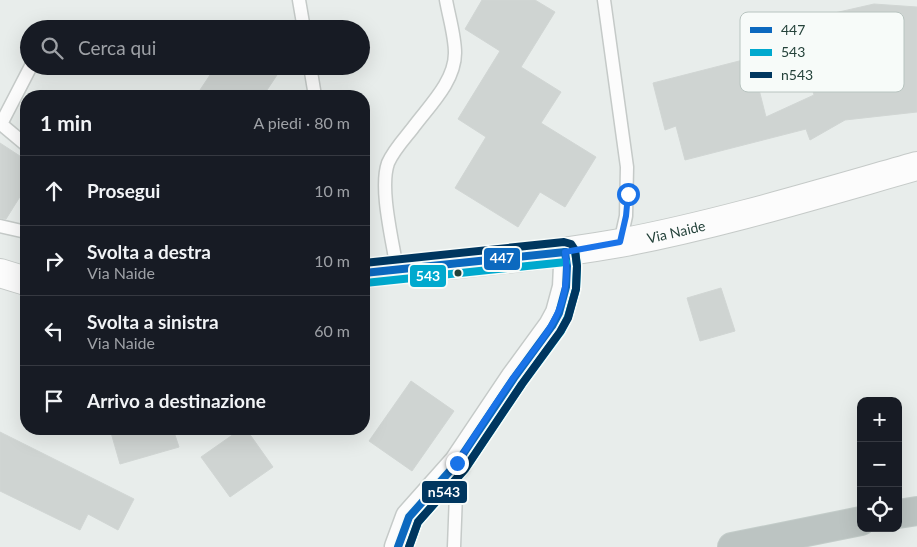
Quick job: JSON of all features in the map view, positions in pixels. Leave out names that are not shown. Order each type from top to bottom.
[{"type":"highway","points":[[902,513],[917,511]]},
{"type":"highway","points":[[732,547],[857,522]]},
{"type":"street","name":"Via Naide","points":[[370,272],[565,252],[620,242],[706,224],[917,166]]},
{"type":"street","points":[[398,547],[409,516],[457,463],[514,378],[552,326],[559,313],[568,279],[565,252]]},
{"type":"street","points":[[0,273],[20,279]]},
{"type":"lane","points":[[299,0],[302,20]]},
{"type":"lane","points":[[397,270],[386,196],[385,174],[396,150],[442,89],[453,66],[455,54],[454,39],[446,0]]},
{"type":"lane","points":[[604,0],[627,167],[626,216],[620,242]]},
{"type":"lane","points":[[20,139],[1,124],[26,75]]},
{"type":"lane","points":[[312,75],[314,90]]},
{"type":"lane","points":[[0,226],[20,231]]},
{"type":"lane","points":[[454,547],[457,463]]},
{"type":"building","points":[[482,0],[535,0],[555,12],[521,67],[561,92],[541,123],[596,157],[565,207],[540,192],[518,227],[455,188],[486,137],[458,119],[500,51],[465,29]]},
{"type":"building","points":[[874,4],[917,7],[917,112],[845,120],[810,140],[806,129],[685,160],[676,126],[665,130],[653,83],[740,61],[740,92],[760,92],[766,117],[814,95],[813,92],[904,92],[904,12],[839,12]]},
{"type":"building","points":[[210,75],[277,75],[267,90],[200,90]]},
{"type":"building","points":[[0,143],[20,156],[20,197],[6,219],[0,218]]},
{"type":"building","points":[[721,288],[735,331],[700,341],[687,298]]},
{"type":"building","points":[[411,381],[454,411],[412,471],[369,441]]},
{"type":"building","points":[[0,432],[134,499],[118,530],[88,514],[80,530],[0,491]]},
{"type":"building","points":[[112,435],[175,435],[179,447],[120,464]]},
{"type":"building","points":[[232,435],[250,435],[273,467],[230,497],[201,457]]},
{"type":"transit line","name":"n543","points":[[370,262],[564,242],[571,244],[575,250],[577,266],[576,289],[568,318],[465,469],[418,522],[409,547]]},
{"type":"transit line","name":"543","points":[[409,547],[418,522],[465,469],[522,384],[561,331],[568,317],[576,289],[577,266],[575,251]]},
{"type":"transit line","name":"447","points":[[370,272],[565,252]]},
{"type":"transit line","name":"447","points":[[398,547],[409,517],[457,463],[514,378],[552,326],[559,313],[566,287],[567,266],[565,252]]},
{"type":"transit line","name":"543","points":[[370,282],[566,262]]},
{"type":"route","points":[[457,463],[514,378],[552,326],[559,313],[568,279],[565,252],[620,242],[626,216],[628,194]]}]
